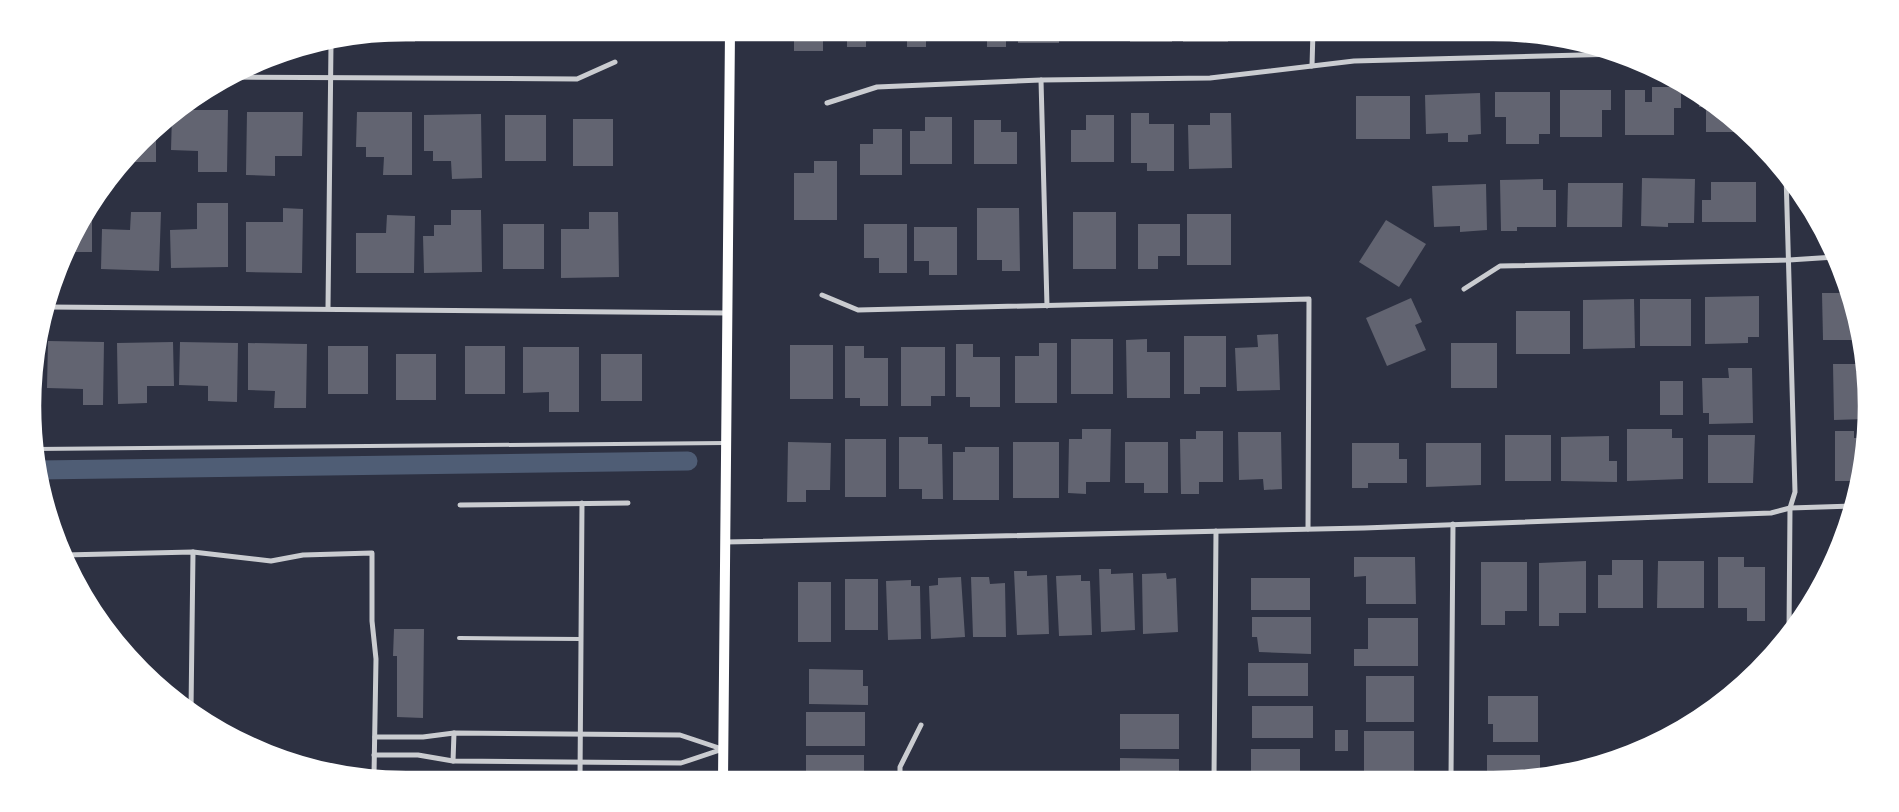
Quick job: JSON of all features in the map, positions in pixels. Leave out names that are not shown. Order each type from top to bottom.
[{"type":"main road","points":[[723,772],[730,40]]},
{"type":"street","points":[[1312,66],[1313,40]]},
{"type":"street","points":[[328,308],[331,48]]},
{"type":"street","points":[[827,103],[877,87],[1041,80],[1210,78],[1354,60],[1596,55]]},
{"type":"street","points":[[245,77],[577,79],[615,62]]},
{"type":"street","points":[[1041,80],[1047,306]]},
{"type":"street","points":[[1786,188],[1795,492],[1790,508],[1789,620]]},
{"type":"street","points":[[1464,289],[1500,266],[1827,258]]},
{"type":"street","points":[[822,295],[858,310],[1309,299],[1308,529]]},
{"type":"street","points":[[53,307],[728,313]]},
{"type":"street","points":[[580,772],[582,503]]},
{"type":"street","points":[[460,505],[628,503]]},
{"type":"street","points":[[725,542],[1308,529],[1771,513],[1790,508],[1845,506]]},
{"type":"street","points":[[1451,772],[1453,524]]},
{"type":"street","points":[[1214,772],[1216,531]]},
{"type":"street","points":[[190,701],[193,552]]},
{"type":"street","points":[[72,555],[193,552],[271,562],[303,555],[372,553],[372,621],[376,659],[374,770]]},
{"type":"street","points":[[900,772],[900,767],[921,725]]},
{"type":"street","points":[[375,737],[422,738],[454,733],[680,735],[723,749]]},
{"type":"street","points":[[454,733],[454,761]]},
{"type":"street","points":[[374,755],[418,755],[454,761],[681,763],[723,749]]},
{"type":"lane","points":[[43,449],[726,443]]},
{"type":"lane","points":[[459,638],[581,639]]},
{"type":"building","points":[[415,40],[415,42],[370,42]]},
{"type":"building","points":[[794,40],[823,40],[823,51],[794,51]]},
{"type":"building","points":[[847,40],[866,40],[866,47],[847,47]]},
{"type":"building","points":[[907,40],[926,40],[926,47],[907,47]]},
{"type":"building","points":[[987,40],[1006,40],[1006,47],[987,47]]},
{"type":"building","points":[[1018,40],[1059,40],[1059,43],[1018,43]]},
{"type":"building","points":[[1130,40],[1172,40],[1172,42],[1130,42]]},
{"type":"building","points":[[1183,40],[1228,40],[1228,42],[1183,42]]},
{"type":"building","points":[[1652,87],[1672,87],[1681,92],[1681,108],[1674,108],[1674,135],[1625,135],[1625,90],[1645,90],[1645,102],[1652,102]]},
{"type":"building","points":[[1560,90],[1611,90],[1611,110],[1602,110],[1602,137],[1560,137]]},
{"type":"building","points":[[1495,92],[1550,92],[1550,134],[1539,134],[1539,144],[1506,144],[1506,117],[1495,117]]},
{"type":"building","points":[[1480,93],[1481,134],[1468,135],[1468,142],[1448,142],[1448,133],[1426,134],[1425,95]]},
{"type":"building","points":[[1356,96],[1410,96],[1410,139],[1356,139]]},
{"type":"building","points":[[1706,109],[1735,132],[1706,132]]},
{"type":"building","points":[[192,110],[228,110],[227,172],[198,172],[198,151],[171,150],[172,125],[183,116]]},
{"type":"building","points":[[247,112],[303,112],[302,156],[275,156],[275,176],[246,175]]},
{"type":"building","points":[[357,112],[412,112],[412,175],[383,175],[384,157],[366,157],[366,147],[356,147]]},
{"type":"building","points":[[1131,113],[1149,113],[1149,124],[1174,124],[1174,171],[1147,171],[1147,163],[1131,163]]},
{"type":"building","points":[[1210,113],[1231,113],[1232,168],[1189,169],[1188,125],[1210,125]]},
{"type":"building","points":[[481,114],[482,178],[452,179],[451,161],[433,161],[433,151],[424,151],[424,115]]},
{"type":"building","points":[[505,115],[546,115],[546,161],[505,161]]},
{"type":"building","points":[[1086,115],[1114,115],[1114,162],[1071,162],[1071,130],[1086,130]]},
{"type":"building","points":[[925,117],[952,117],[952,164],[910,164],[910,131],[925,131]]},
{"type":"building","points":[[573,119],[613,119],[613,166],[573,166]]},
{"type":"building","points":[[974,120],[1001,120],[1001,132],[1017,132],[1017,164],[974,164]]},
{"type":"building","points":[[873,129],[902,129],[902,175],[860,175],[860,144],[873,144]]},
{"type":"building","points":[[156,139],[156,162],[134,162]]},
{"type":"building","points":[[814,161],[837,161],[837,220],[794,220],[794,173],[814,173]]},
{"type":"building","points":[[1642,178],[1695,179],[1694,223],[1668,223],[1668,227],[1641,226]]},
{"type":"building","points":[[1543,179],[1543,190],[1556,190],[1556,227],[1517,227],[1517,231],[1501,231],[1500,180]]},
{"type":"building","points":[[1711,182],[1756,182],[1756,222],[1702,222],[1702,200],[1711,200]]},
{"type":"building","points":[[1568,183],[1623,183],[1622,227],[1567,227]]},
{"type":"building","points":[[1486,184],[1487,230],[1460,232],[1460,226],[1434,227],[1432,186]]},
{"type":"building","points":[[197,203],[228,203],[228,267],[171,268],[170,230],[197,229]]},
{"type":"building","points":[[283,208],[303,209],[302,273],[246,272],[246,222],[283,222]]},
{"type":"building","points":[[977,208],[1019,208],[1020,271],[1002,271],[1002,260],[977,260]]},
{"type":"building","points":[[451,210],[481,210],[482,272],[424,273],[423,236],[434,236],[434,225],[451,225]]},
{"type":"building","points":[[131,212],[161,212],[159,271],[101,269],[102,229],[130,230]]},
{"type":"building","points":[[589,212],[618,212],[619,277],[561,278],[561,229],[589,229]]},
{"type":"building","points":[[1073,212],[1116,212],[1116,269],[1073,269]]},
{"type":"building","points":[[1187,214],[1231,214],[1231,265],[1187,265]]},
{"type":"building","points":[[387,215],[415,216],[414,273],[356,273],[356,233],[386,233]]},
{"type":"building","points":[[92,218],[92,252],[74,252]]},
{"type":"building","points":[[1386,220],[1426,244],[1399,287],[1359,262]]},
{"type":"building","points":[[503,224],[544,224],[544,269],[503,269]]},
{"type":"building","points":[[864,224],[907,224],[907,273],[879,273],[879,258],[864,258]]},
{"type":"building","points":[[1138,224],[1180,224],[1180,256],[1158,256],[1158,269],[1138,269]]},
{"type":"building","points":[[914,227],[957,227],[957,275],[929,275],[929,261],[914,261]]},
{"type":"building","points":[[1822,293],[1842,293],[1853,340],[1823,340]]},
{"type":"building","points":[[1759,296],[1759,337],[1748,337],[1748,343],[1705,344],[1705,297]]},
{"type":"building","points":[[1411,298],[1422,322],[1415,325],[1426,350],[1387,366],[1366,318]]},
{"type":"building","points":[[1634,299],[1635,348],[1583,349],[1583,300]]},
{"type":"building","points":[[1640,299],[1691,299],[1691,346],[1640,346]]},
{"type":"building","points":[[1516,311],[1570,311],[1570,354],[1516,354]]},
{"type":"building","points":[[1278,334],[1280,390],[1237,391],[1235,348],[1258,347],[1257,335]]},
{"type":"building","points":[[1184,336],[1226,336],[1226,387],[1200,387],[1200,394],[1184,394]]},
{"type":"building","points":[[1071,339],[1113,339],[1113,394],[1071,394]]},
{"type":"building","points":[[1147,339],[1147,352],[1170,352],[1170,398],[1127,398],[1126,340]]},
{"type":"building","points":[[48,341],[104,342],[103,405],[83,405],[83,389],[47,388]]},
{"type":"building","points":[[173,342],[174,386],[147,386],[147,403],[118,404],[117,343]]},
{"type":"building","points":[[180,342],[238,343],[237,402],[208,401],[208,386],[179,385]]},
{"type":"building","points":[[248,343],[307,344],[306,408],[274,408],[275,391],[248,390]]},
{"type":"building","points":[[1039,343],[1057,343],[1057,403],[1015,403],[1015,356],[1039,356]]},
{"type":"building","points":[[1451,343],[1497,343],[1497,388],[1451,388]]},
{"type":"building","points":[[956,344],[973,344],[973,357],[1000,357],[1000,407],[970,407],[970,397],[956,397]]},
{"type":"building","points":[[790,345],[833,345],[833,399],[790,399]]},
{"type":"building","points":[[328,346],[368,346],[368,394],[328,394]]},
{"type":"building","points":[[465,346],[505,346],[505,394],[465,394]]},
{"type":"building","points":[[845,346],[864,346],[864,358],[888,358],[888,406],[860,406],[860,398],[845,398]]},
{"type":"building","points":[[523,347],[579,347],[579,412],[549,412],[549,392],[523,393]]},
{"type":"building","points":[[901,347],[945,347],[945,396],[931,396],[931,406],[901,406]]},
{"type":"building","points":[[396,354],[436,354],[436,400],[396,400]]},
{"type":"building","points":[[601,354],[642,354],[642,401],[601,401]]},
{"type":"building","points":[[1833,364],[1856,364],[1858,419],[1834,420]]},
{"type":"building","points":[[1728,368],[1752,368],[1753,423],[1709,424],[1709,413],[1703,413],[1702,378],[1729,378]]},
{"type":"building","points":[[1660,381],[1683,381],[1683,415],[1660,415]]},
{"type":"building","points":[[1082,429],[1111,429],[1110,482],[1086,482],[1086,494],[1068,493],[1069,439],[1082,439]]},
{"type":"building","points":[[1627,429],[1672,429],[1672,438],[1683,438],[1683,479],[1627,481]]},
{"type":"building","points":[[1196,431],[1223,431],[1223,482],[1199,482],[1199,494],[1181,494],[1180,439],[1196,439]]},
{"type":"building","points":[[1835,431],[1854,431],[1854,438],[1857,438],[1851,481],[1835,481]]},
{"type":"building","points":[[1238,432],[1281,432],[1282,489],[1264,490],[1263,479],[1239,480]]},
{"type":"building","points":[[1505,435],[1551,435],[1551,481],[1505,481]]},
{"type":"building","points":[[1708,435],[1755,435],[1753,483],[1708,483]]},
{"type":"building","points":[[1609,436],[1609,461],[1617,461],[1617,482],[1561,481],[1561,437]]},
{"type":"building","points":[[899,437],[928,437],[928,444],[942,444],[943,499],[922,499],[922,489],[899,489]]},
{"type":"building","points":[[845,439],[886,439],[886,497],[845,497]]},
{"type":"building","points":[[788,442],[831,443],[830,490],[806,490],[806,502],[787,502]]},
{"type":"building","points":[[1013,442],[1059,442],[1059,498],[1013,498]]},
{"type":"building","points":[[1125,442],[1168,442],[1168,493],[1144,493],[1144,483],[1125,483]]},
{"type":"building","points":[[1352,443],[1399,443],[1399,459],[1407,459],[1407,483],[1368,483],[1368,488],[1352,488]]},
{"type":"building","points":[[1426,443],[1481,443],[1481,485],[1426,487]]},
{"type":"building","points":[[965,447],[999,447],[999,500],[953,500],[953,452],[965,452]]},
{"type":"building","points":[[1354,557],[1415,557],[1416,604],[1366,604],[1366,576],[1354,577]]},
{"type":"building","points":[[1718,557],[1744,557],[1744,567],[1765,567],[1765,621],[1747,621],[1747,608],[1718,608]]},
{"type":"building","points":[[1612,560],[1643,560],[1643,608],[1598,608],[1598,575],[1612,575]]},
{"type":"building","points":[[1586,561],[1586,613],[1559,613],[1559,626],[1539,626],[1539,563]]},
{"type":"building","points":[[1658,561],[1704,561],[1704,608],[1657,608]]},
{"type":"building","points":[[1481,562],[1527,562],[1527,611],[1505,611],[1505,625],[1481,625]]},
{"type":"building","points":[[1099,569],[1111,569],[1111,574],[1133,573],[1135,630],[1101,632]]},
{"type":"building","points":[[1014,571],[1027,571],[1027,576],[1047,575],[1049,634],[1017,635]]},
{"type":"building","points":[[1166,573],[1167,579],[1176,578],[1178,632],[1143,634],[1142,574]]},
{"type":"building","points":[[1081,575],[1081,581],[1090,581],[1092,635],[1059,636],[1056,576]]},
{"type":"building","points":[[961,577],[965,637],[931,639],[929,586],[938,585],[938,578]]},
{"type":"building","points":[[971,577],[989,577],[990,584],[1005,583],[1006,637],[973,637]]},
{"type":"building","points":[[1251,578],[1310,578],[1310,610],[1251,610]]},
{"type":"building","points":[[845,579],[878,579],[878,630],[845,630]]},
{"type":"building","points":[[911,580],[911,586],[920,586],[921,639],[888,640],[886,581]]},
{"type":"building","points":[[798,582],[831,582],[831,642],[798,642]]},
{"type":"building","points":[[1252,617],[1311,617],[1311,654],[1259,652],[1257,637],[1252,637]]},
{"type":"building","points":[[1368,618],[1418,618],[1418,666],[1354,666],[1354,649],[1368,649]]},
{"type":"building","points":[[394,629],[424,629],[423,718],[397,717],[397,656],[393,656]]},
{"type":"building","points":[[1248,663],[1308,663],[1308,696],[1248,696]]},
{"type":"building","points":[[809,669],[863,670],[863,686],[868,686],[868,705],[809,704]]},
{"type":"building","points":[[1366,676],[1414,676],[1414,722],[1366,722]]},
{"type":"building","points":[[1488,696],[1538,696],[1538,742],[1493,742],[1493,724],[1488,724]]},
{"type":"building","points":[[1252,706],[1313,706],[1313,738],[1252,738]]},
{"type":"building","points":[[806,712],[865,712],[865,746],[806,746]]},
{"type":"building","points":[[1120,714],[1179,714],[1179,749],[1120,749]]},
{"type":"building","points":[[1335,730],[1348,730],[1348,751],[1335,751]]},
{"type":"building","points":[[1364,731],[1414,731],[1414,772],[1364,772]]},
{"type":"building","points":[[1251,749],[1300,749],[1300,772],[1251,772]]},
{"type":"building","points":[[806,755],[864,755],[864,772],[806,772]]},
{"type":"building","points":[[1487,755],[1540,755],[1540,769],[1487,772]]},
{"type":"building","points":[[1120,758],[1179,759],[1179,772],[1120,772]]},
{"type":"waterway","points":[[46,470],[688,461]]}]
